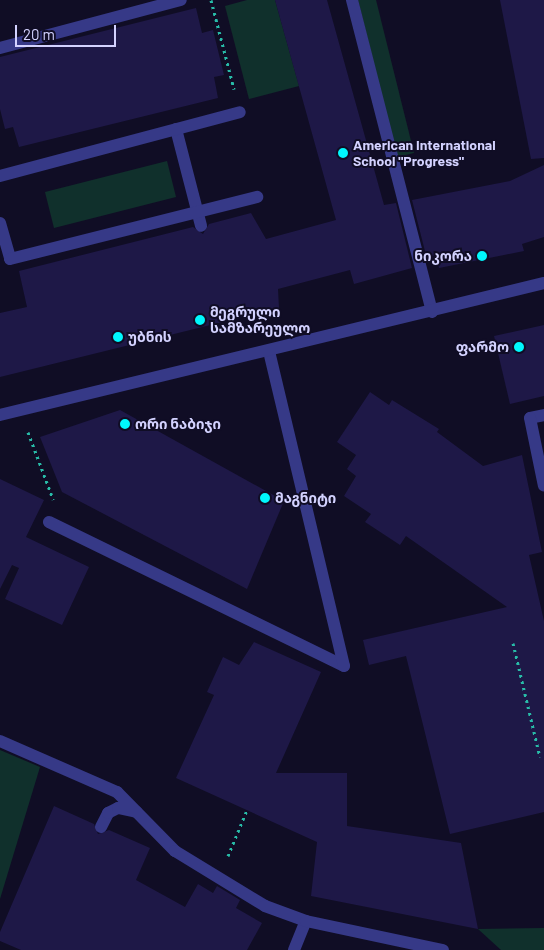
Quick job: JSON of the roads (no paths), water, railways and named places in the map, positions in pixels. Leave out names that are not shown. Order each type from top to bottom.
[{"type":"street","points":[[0,48],[181,0]]},
{"type":"street","points":[[352,0],[432,312]]},
{"type":"street","points":[[0,176],[240,112]]},
{"type":"street","points":[[176,129],[201,226]]},
{"type":"street","points":[[0,223],[10,259],[257,197]]},
{"type":"street","points":[[0,414],[432,312],[544,283]]},
{"type":"street","points":[[49,522],[344,666],[269,351]]},
{"type":"street","points":[[544,415],[530,418],[544,486]]},
{"type":"street","points":[[0,741],[117,792],[175,851],[218,880],[265,906],[306,921],[443,950]]},
{"type":"street","points":[[101,827],[108,813],[118,808],[136,812]]},
{"type":"street","points":[[294,950],[306,921]]},
{"type":"place","name":"American International School \"Progress\"","points":[[343,153]]},
{"type":"place","name":"ნიკორა","points":[[482,256]]},
{"type":"place","name":"მეგრული სამზარეულო","points":[[200,320]]},
{"type":"place","name":"უბნის","points":[[118,337]]},
{"type":"place","name":"ფარმო","points":[[519,347]]},
{"type":"place","name":"ორი ნაბიჯი","points":[[125,424]]},
{"type":"place","name":"მაგნიტი","points":[[265,498]]}]
